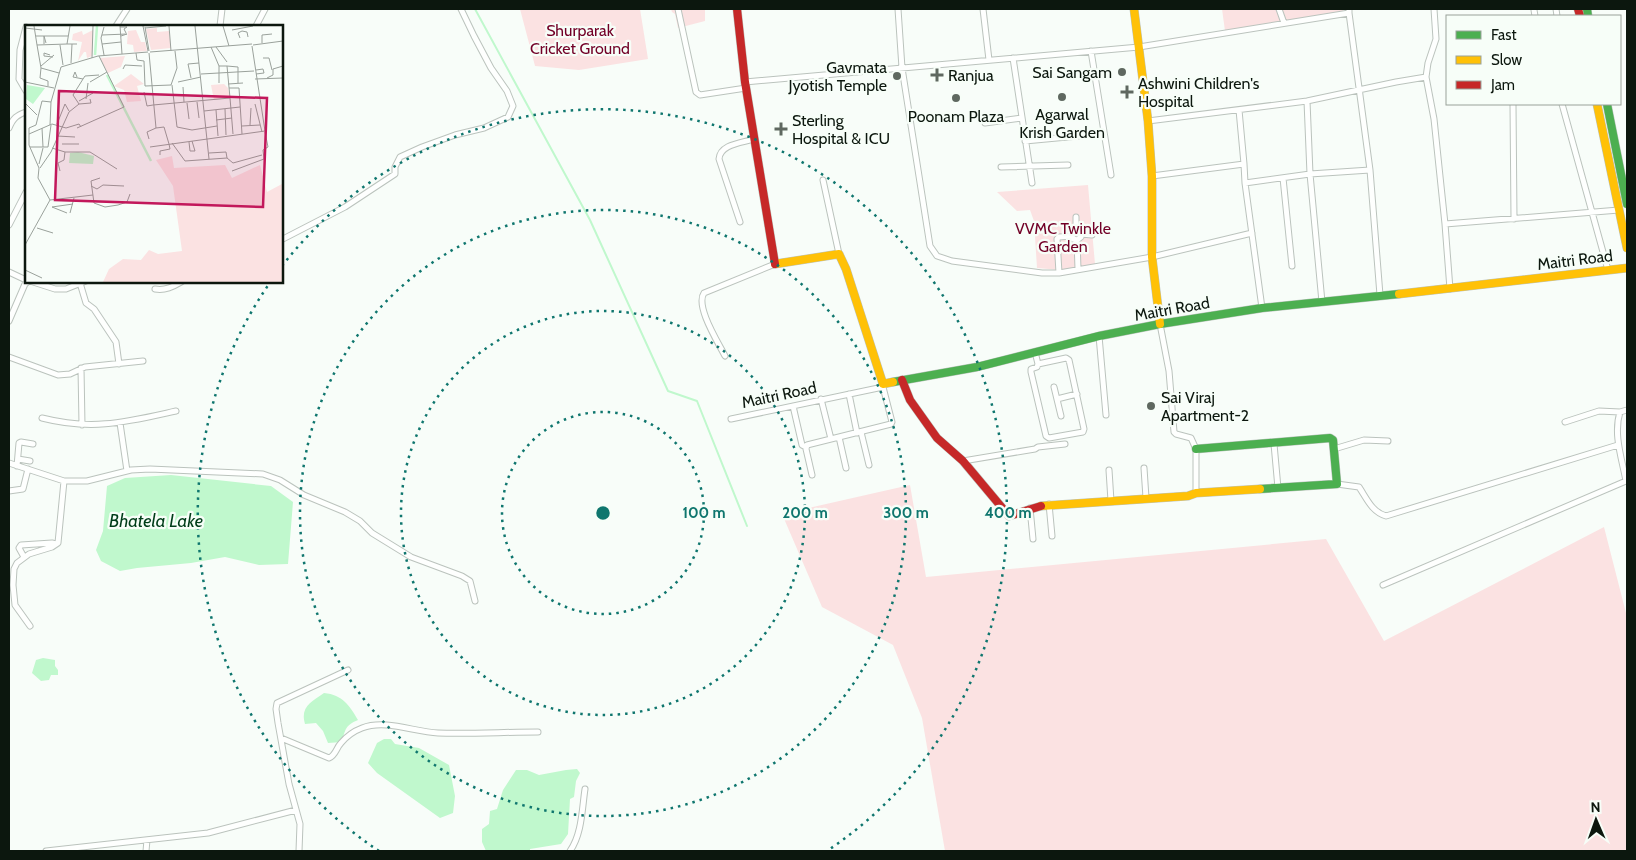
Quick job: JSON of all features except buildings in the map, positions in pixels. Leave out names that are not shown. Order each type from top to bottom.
[{"type":"street","points":[[117,25],[127,9]]},
{"type":"street","points":[[220,25],[222,9]]},
{"type":"street","points":[[257,25],[265,9]]},
{"type":"street","points":[[282,239],[345,207],[395,174],[400,158],[422,147],[455,135],[484,128],[508,117],[513,106],[507,91],[492,68],[460,9]]},
{"type":"street","points":[[678,9],[696,92],[700,95],[746,85],[902,68],[1139,47],[1349,11],[1370,170],[1380,295]]},
{"type":"street","points":[[737,9],[754,139],[775,264]]},
{"type":"street","points":[[898,9],[902,68],[930,246],[937,256],[952,261],[1042,273],[1059,273],[1152,257],[1252,233]]},
{"type":"street","points":[[982,9],[989,60]]},
{"type":"street","points":[[1134,9],[1148,121],[1152,176],[1152,257],[1160,324],[1169,371],[1174,432],[1187,436],[1193,441],[1196,449],[1196,493]]},
{"type":"street","points":[[1279,9],[1284,23]]},
{"type":"street","points":[[1434,9],[1435,45],[1428,63],[1426,77],[1433,113],[1450,289]]},
{"type":"street","points":[[25,31],[20,50],[19,80],[25,89]]},
{"type":"street","points":[[1090,51],[1111,175]]},
{"type":"street","points":[[1013,58],[1032,183]]},
{"type":"street","points":[[1148,121],[1307,101],[1426,77]]},
{"type":"street","points":[[1307,101],[1310,174],[1322,302]]},
{"type":"street","points":[[1513,105],[1514,219]]},
{"type":"street","points":[[1562,105],[1608,270]]},
{"type":"street","points":[[1598,105],[1627,248]]},
{"type":"street","points":[[1607,105],[1627,204]]},
{"type":"street","points":[[1239,110],[1244,183],[1262,308]]},
{"type":"street","points":[[9,128],[12,120],[18,114],[25,112]]},
{"type":"street","points":[[985,123],[1022,118]]},
{"type":"street","points":[[1025,141],[1078,136]]},
{"type":"street","points":[[740,222],[719,159],[724,148],[754,139]]},
{"type":"street","points":[[1152,176],[1244,164]]},
{"type":"street","points":[[1001,167],[1068,165]]},
{"type":"street","points":[[1244,183],[1310,174],[1370,170]]},
{"type":"street","points":[[1283,178],[1292,266]]},
{"type":"street","points":[[806,447],[807,445],[891,424],[892,422],[883,386],[846,269],[839,254],[823,180]]},
{"type":"street","points":[[9,225],[25,194]]},
{"type":"street","points":[[1445,224],[1619,210]]},
{"type":"street","points":[[1076,218],[1076,234],[1073,238],[1077,240],[1078,269]]},
{"type":"street","points":[[1059,273],[1057,239],[1076,234],[1092,235]]},
{"type":"street","points":[[725,356],[702,310],[702,296],[704,293],[775,264],[839,254]]},
{"type":"street","name":"Maitri Road","points":[[731,419],[849,394],[902,380],[977,367],[1099,336],[1160,324],[1262,308],[1450,289],[1627,268]]},
{"type":"street","points":[[9,272],[25,280]]},
{"type":"street","points":[[9,322],[27,282]]},
{"type":"street","points":[[31,282],[55,289],[66,289],[83,282],[86,303],[94,309],[116,342],[120,364]]},
{"type":"street","points":[[155,289],[162,290],[174,287],[181,282]]},
{"type":"street","points":[[1099,336],[1106,415]]},
{"type":"street","points":[[1035,352],[1038,364]]},
{"type":"street","points":[[9,357],[62,375],[70,374],[81,368],[143,361]]},
{"type":"street","points":[[1066,358],[1069,360],[1084,429],[1083,432],[1049,438],[1046,436],[1031,372],[1031,369],[1037,367],[1038,364],[1066,358]]},
{"type":"street","points":[[81,368],[82,425]]},
{"type":"street","points":[[902,380],[910,400],[937,438],[963,461],[1008,516],[1049,504],[1188,496],[1196,493],[1337,484],[1359,487],[1373,509],[1379,514],[1386,516],[1618,445]]},
{"type":"street","points":[[1054,387],[1061,416]]},
{"type":"street","points":[[849,394],[869,465]]},
{"type":"street","points":[[1057,399],[1077,394]]},
{"type":"street","points":[[821,399],[831,439]]},
{"type":"street","points":[[793,406],[802,446],[806,447],[812,475]]},
{"type":"street","points":[[1566,422],[1599,411],[1620,412],[1627,410]]},
{"type":"street","points":[[42,418],[61,423],[82,425],[120,424],[176,411]]},
{"type":"street","points":[[1383,585],[1626,480],[1618,445],[1618,418],[1620,412]]},
{"type":"street","points":[[120,424],[127,471]]},
{"type":"street","points":[[839,437],[846,468]]},
{"type":"street","points":[[1196,449],[1330,438],[1333,440],[1337,484]]},
{"type":"street","points":[[1334,449],[1364,440],[1388,441]]},
{"type":"street","points":[[18,466],[19,444],[21,442],[33,444]]},
{"type":"street","points":[[963,461],[1065,444]]},
{"type":"street","points":[[1274,444],[1278,488]]},
{"type":"street","points":[[18,459],[30,461]]},
{"type":"street","points":[[9,463],[64,481],[87,481],[127,471],[150,469],[263,474],[280,480],[304,495],[345,512],[360,521],[372,533],[412,557],[470,581],[475,601]]},
{"type":"street","points":[[1144,468],[1146,498]]},
{"type":"street","points":[[9,491],[22,489],[28,469]]},
{"type":"street","points":[[1109,470],[1111,501]]},
{"type":"street","points":[[30,626],[18,611],[13,594],[14,569],[24,557],[52,547],[60,539],[64,481]]},
{"type":"street","points":[[1049,504],[1052,536]]},
{"type":"street","points":[[1030,508],[1033,540]]},
{"type":"street","points":[[24,557],[19,548],[20,545],[56,544]]},
{"type":"street","points":[[299,851],[300,824],[289,784],[276,709],[277,703],[348,670]]},
{"type":"street","points":[[281,738],[329,758],[334,755],[346,738],[362,728],[370,726],[401,727],[436,733],[538,732]]},
{"type":"street","points":[[570,851],[575,844],[585,789]]},
{"type":"street","points":[[46,851],[61,851],[208,833],[296,810]]},
{"type":"street","points":[[146,851],[147,840]]},
{"type":"green space","name":"Shurparak Cricket Ground","points":[[520,9],[640,9],[648,59],[579,70],[535,66]]},
{"type":"green space","points":[[671,9],[705,9],[705,21],[678,28],[675,14]]},
{"type":"green space","points":[[1222,9],[1343,9],[1343,12],[1225,31]]},
{"type":"green space","name":"VVMC Twinkle Garden","points":[[1088,185],[1095,264],[1060,270],[1037,268],[1034,221],[1030,210],[1017,211],[997,192]]},
{"type":"green space","points":[[910,485],[926,577],[1326,539],[1384,641],[1604,527],[1627,617],[1627,851],[945,851],[922,718],[893,645],[822,607],[782,514]]},
{"type":"water","name":"Bhatela Lake","points":[[171,475],[271,486],[293,502],[288,564],[259,565],[225,557],[120,571],[101,561],[96,550],[103,531],[107,486],[125,478]]},
{"type":"water","points":[[43,658],[55,660],[58,675],[51,675],[49,680],[41,681],[32,673],[36,660]]},
{"type":"water","points":[[324,693],[341,698],[358,720],[347,728],[342,742],[328,743],[323,731],[316,723],[305,724],[305,709]]},
{"type":"water","points":[[384,739],[391,739],[395,744],[419,748],[449,765],[455,796],[453,813],[440,818],[377,773],[368,763],[377,743]]},
{"type":"water","points":[[577,769],[580,773],[576,781],[574,797],[570,799],[568,834],[561,844],[530,849],[530,851],[486,851],[482,842],[482,829],[489,824],[490,811],[497,809],[503,790],[516,770],[527,770],[539,775]]},
{"type":"waterway","points":[[475,9],[590,220],[668,391],[697,401],[747,526]]},
{"type":"traffic: fast","points":[[1587,9],[1588,15]]},
{"type":"traffic: fast","points":[[1607,105],[1627,204]]},
{"type":"traffic: fast","points":[[893,382],[977,367],[1099,336],[1160,324],[1262,308],[1399,294]]},
{"type":"traffic: fast","points":[[1196,449],[1330,438],[1333,440],[1337,484],[1260,489]]},
{"type":"traffic: slow","points":[[1134,9],[1148,121],[1152,176],[1152,257],[1160,324]]},
{"type":"traffic: slow","points":[[1597,105],[1627,248]]},
{"type":"traffic: slow","points":[[775,264],[839,254],[846,269],[883,384],[893,382]]},
{"type":"traffic: slow","points":[[1399,294],[1627,268]]},
{"type":"traffic: slow","points":[[1041,506],[1260,489]]},
{"type":"traffic: jam","points":[[737,9],[745,82],[775,264]]},
{"type":"traffic: jam","points":[[1578,9],[1580,15]]},
{"type":"traffic: jam","points":[[902,380],[910,400],[937,438],[963,461],[1009,516],[1041,506]]},
{"type":"place","name":"Sai Sangam","points":[[1122,72]]},
{"type":"place","name":"Ranjua","points":[[937,75]]},
{"type":"place","name":"Gavmata Jyotish Temple","points":[[897,76]]},
{"type":"place","name":"Ashwini Children's Hospital","points":[[1127,92]]},
{"type":"place","name":"Agarwal Krish Garden","points":[[1062,97]]},
{"type":"place","name":"Poonam Plaza","points":[[956,98]]},
{"type":"place","name":"Sterling Hospital & ICU","points":[[781,129]]},
{"type":"place","name":"Sai Viraj Apartment-2","points":[[1151,406]]}]
